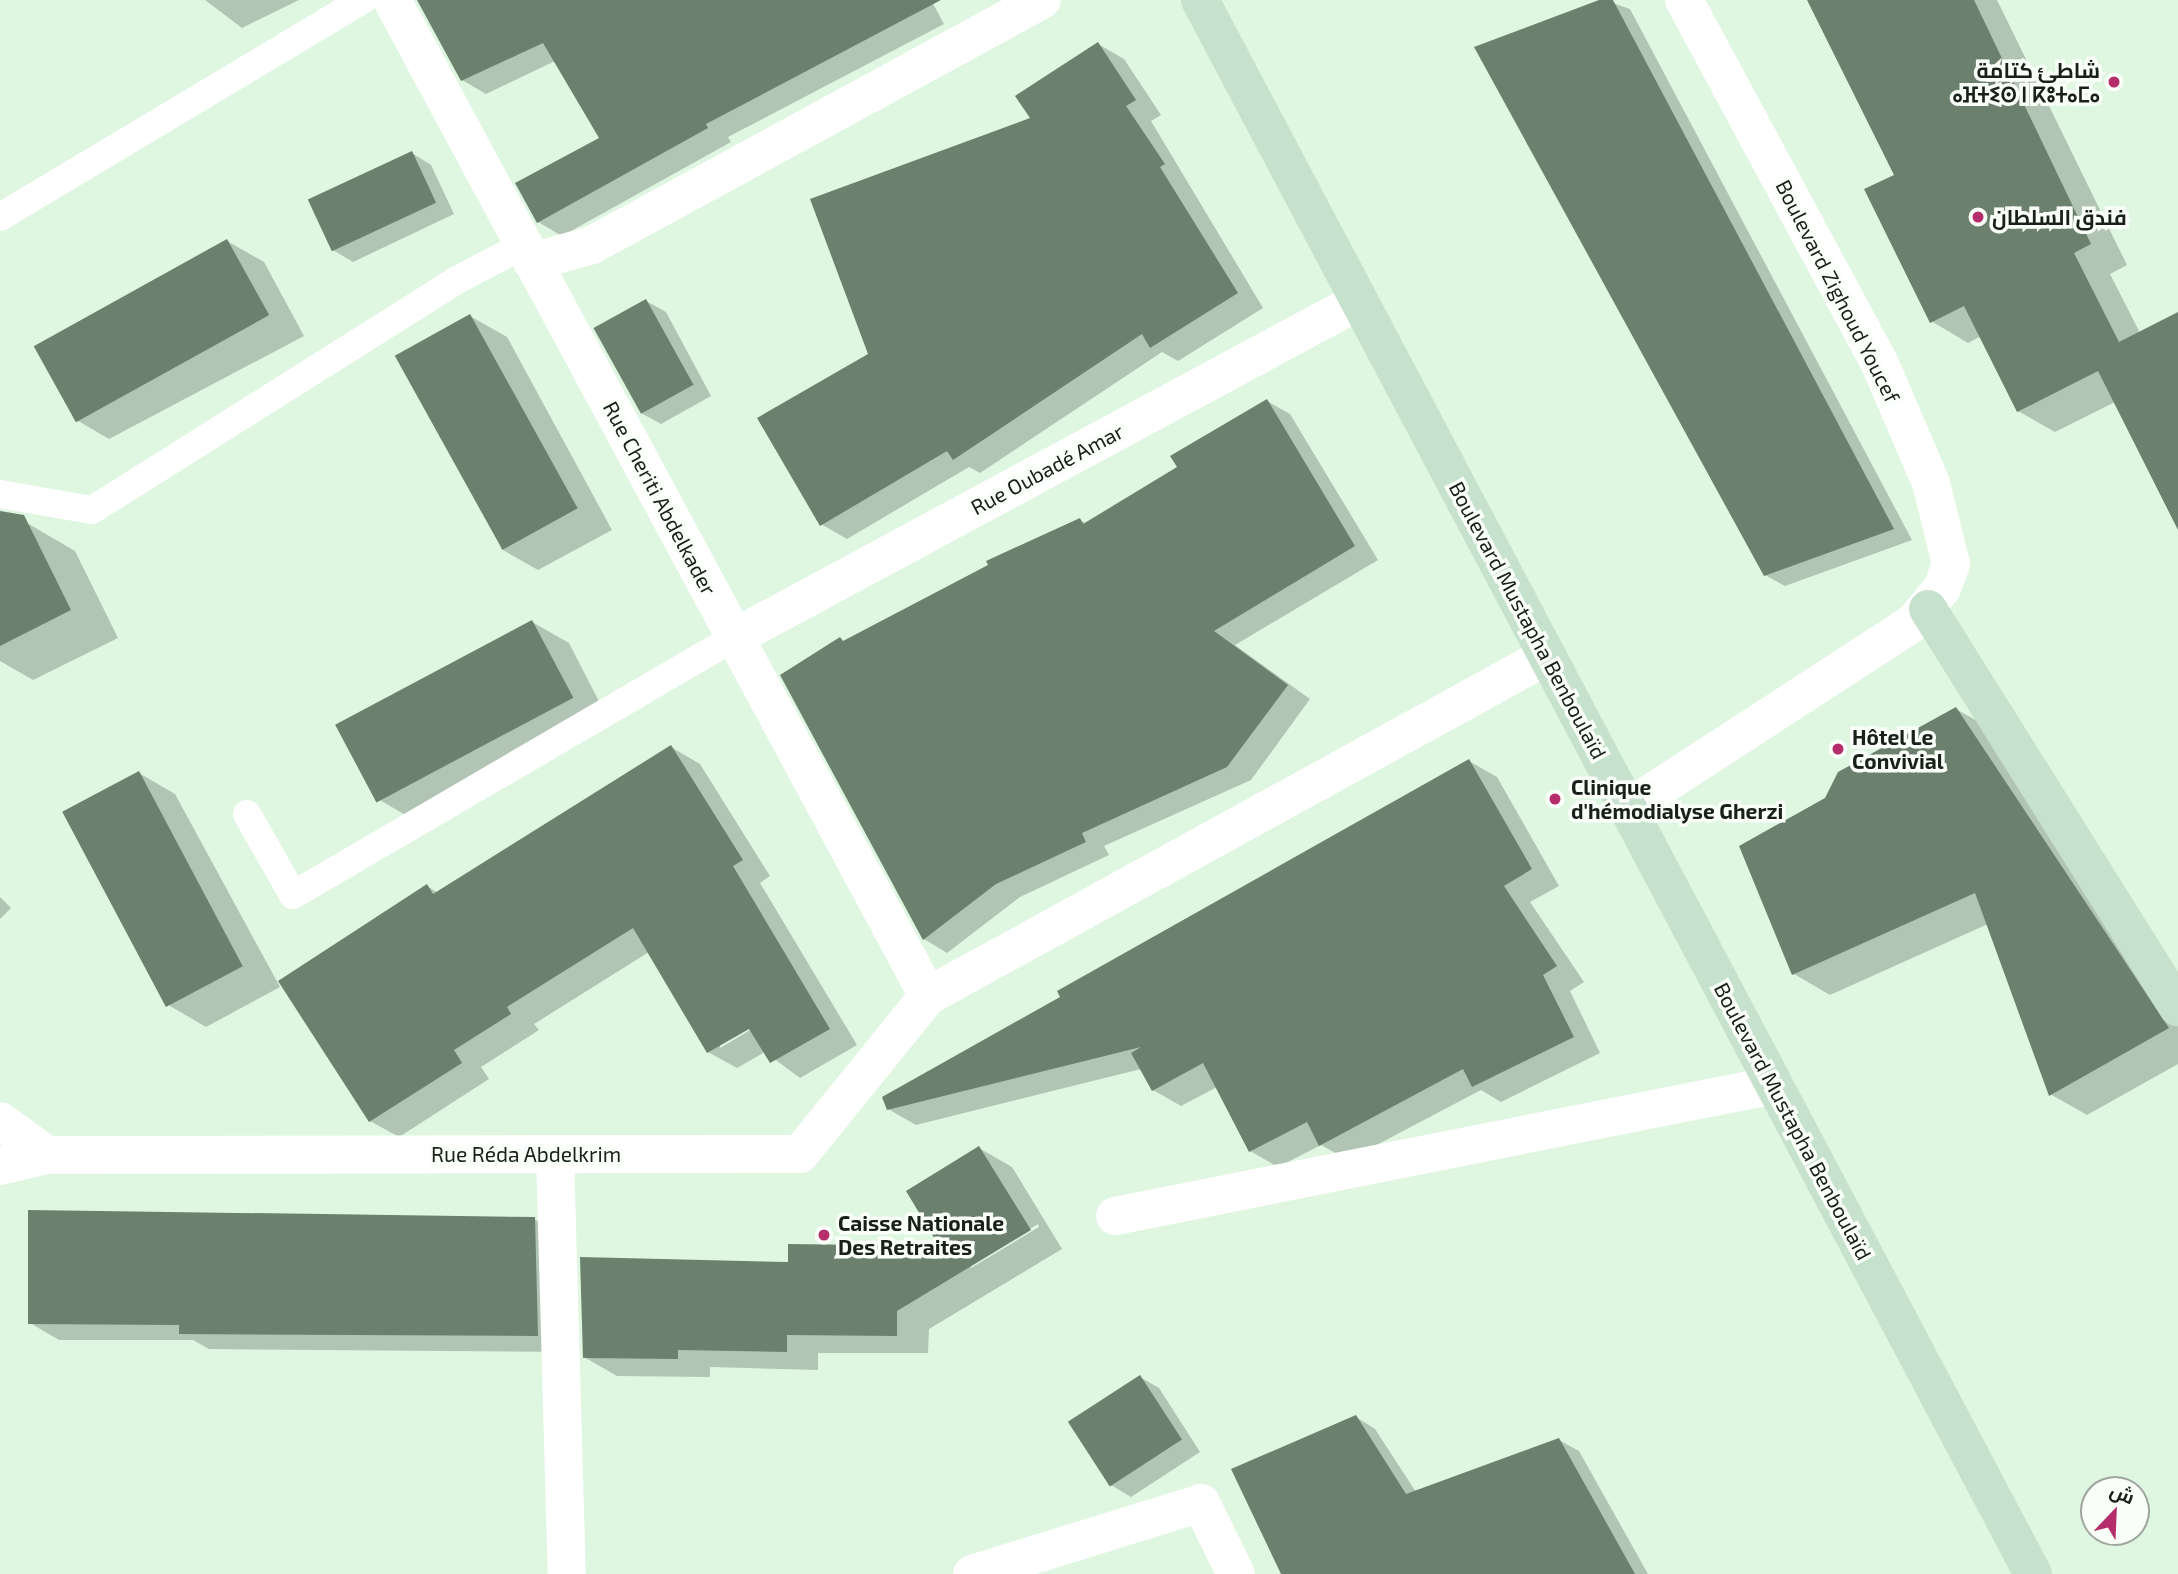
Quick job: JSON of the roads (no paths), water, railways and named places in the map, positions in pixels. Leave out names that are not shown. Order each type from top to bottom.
[{"type":"main road","name":"Boulevard Mustapha Benboulaïd","points":[[1200,0],[2033,1574]]},
{"type":"main road","points":[[1928,609],[2178,1007]]},
{"type":"street","name":"Rue Cheriti Abdelkader","points":[[392,0],[929,996]]},
{"type":"street","points":[[528,253],[592,244],[1042,0]]},
{"type":"street","name":"Boulevard Zighoud Youcef","points":[[1628,808],[1928,609],[1951,564],[1931,483],[1880,363],[1684,0]]},
{"type":"street","name":"Rue Oubadé Amar","points":[[735,637],[1359,301]]},
{"type":"street","points":[[929,996],[1547,656]]},
{"type":"street","name":"Rue Réda Abdelkrim","points":[[0,1166],[47,1155],[800,1154],[929,996]]},
{"type":"street","points":[[1115,1216],[1774,1084]]},
{"type":"street","points":[[0,1121],[47,1155]]},
{"type":"street","points":[[555,1154],[568,1574]]},
{"type":"street","points":[[972,1574],[1201,1503],[1236,1574]]},
{"type":"lane","points":[[0,217],[363,0]]},
{"type":"lane","points":[[0,494],[92,510],[455,281],[528,253]]},
{"type":"lane","points":[[247,814],[293,895],[735,637]]},
{"type":"place","name":"شاطئ كتامة ⴰⴼⵜⵉⵙ ⵏ ⴽⵓⵜⴰⵎⴰ","points":[[2114,82]]},
{"type":"place","name":"فندق السلطان","points":[[1978,217]]},
{"type":"place","name":"Hôtel Le Convivial","points":[[1838,749]]},
{"type":"place","name":"Clinique d'hémodialyse Gherzi","points":[[1555,799]]},
{"type":"place","name":"Caisse Nationale Des Retraites","points":[[824,1235]]}]
